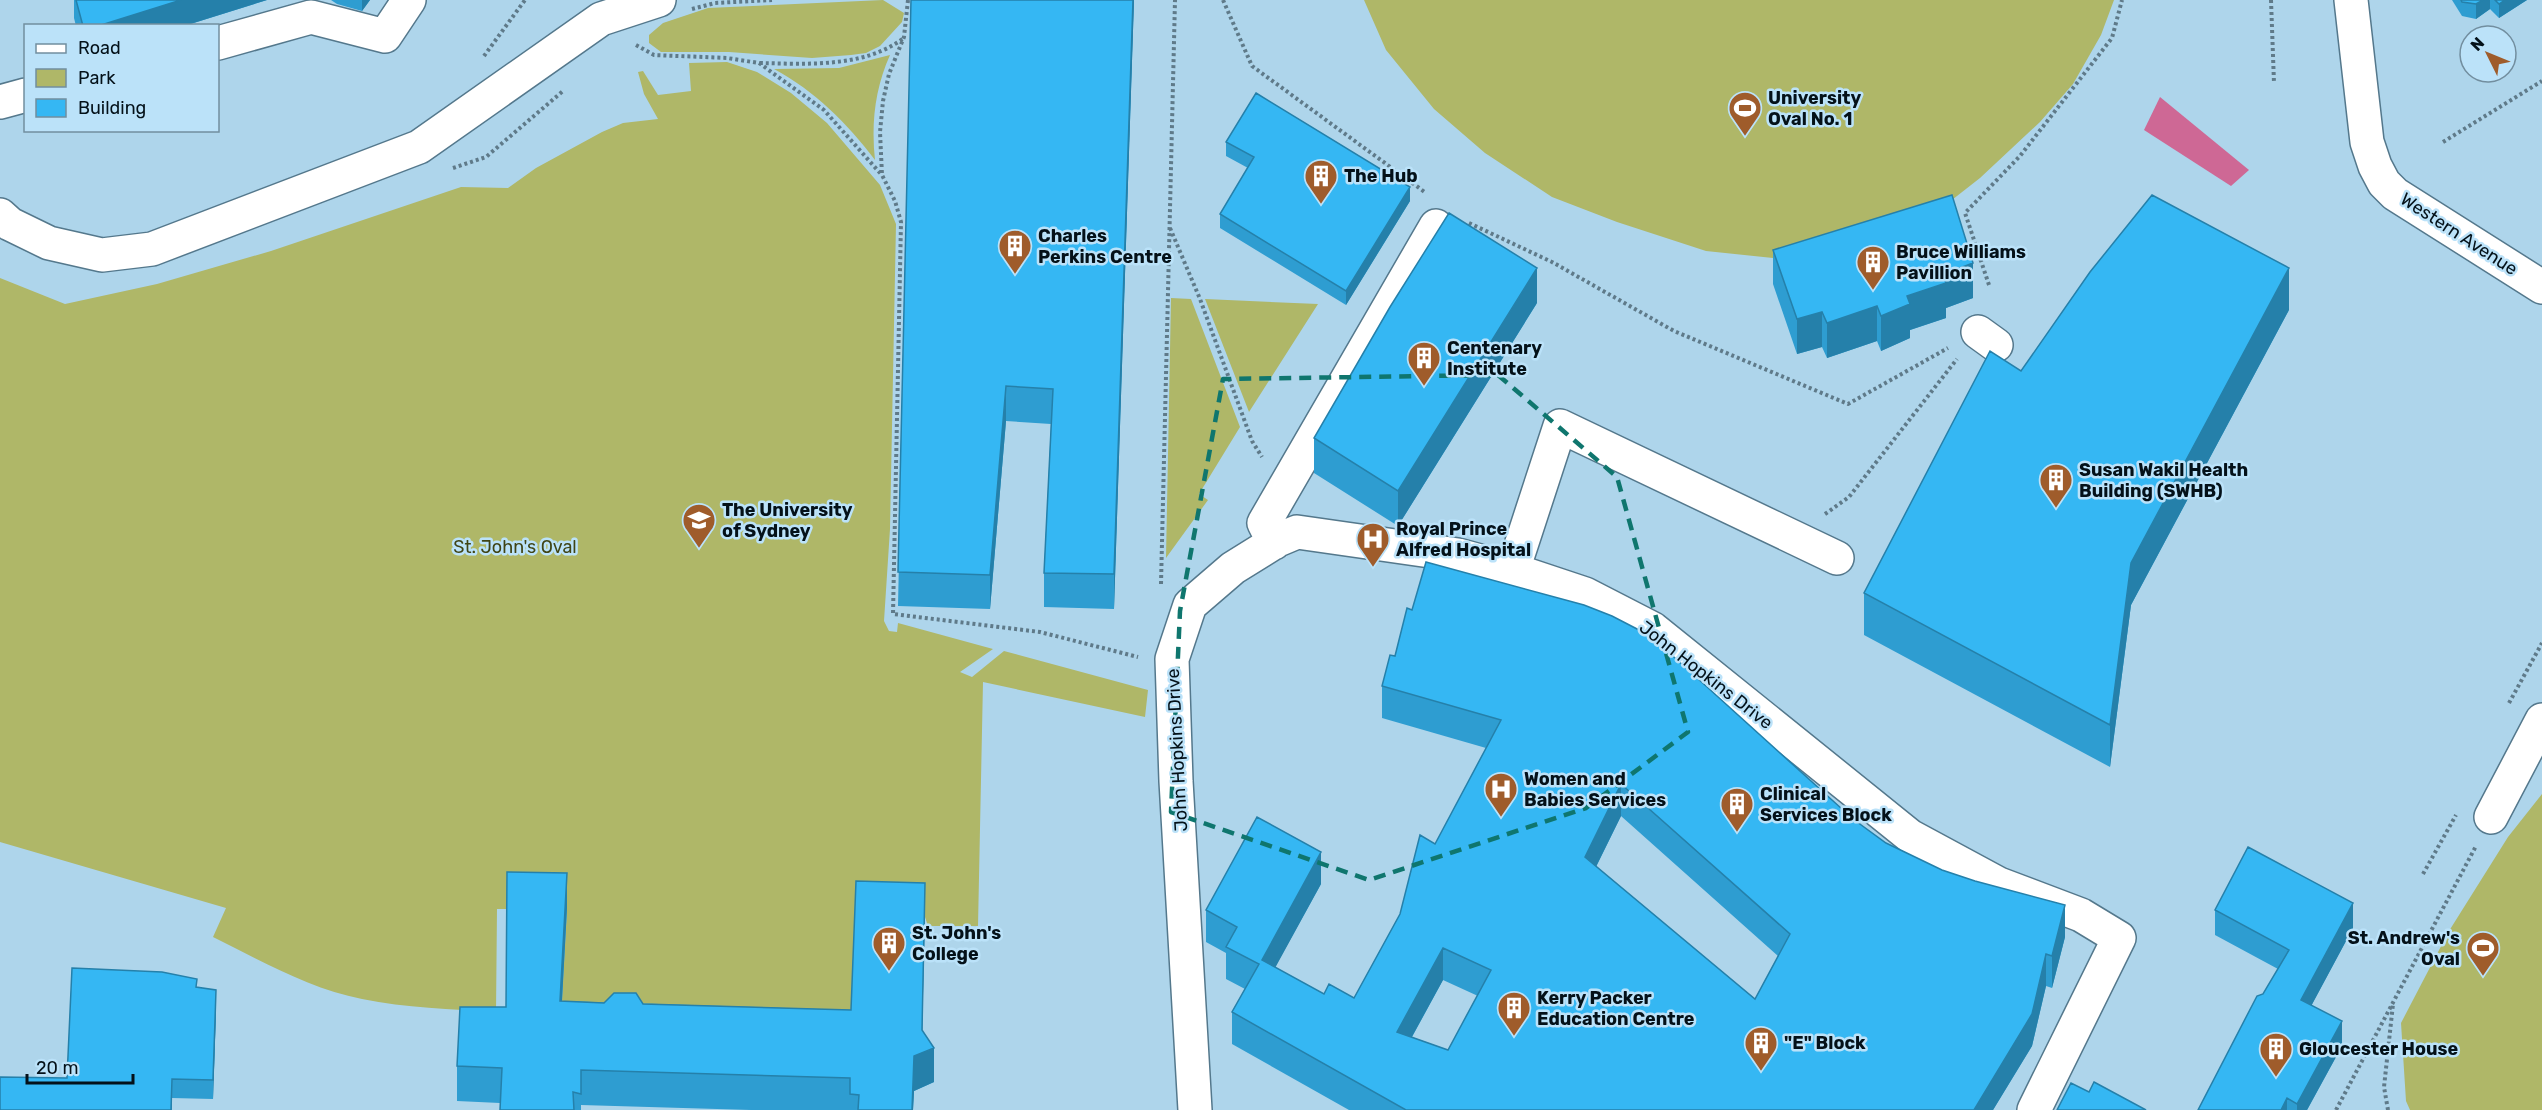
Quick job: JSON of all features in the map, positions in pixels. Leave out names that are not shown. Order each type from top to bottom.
[{"type":"lane","points":[[219,43],[311,17],[385,36],[409,0]]},
{"type":"lane","points":[[0,215],[10,224],[49,243],[102,255],[152,249],[419,147],[601,19],[659,0]]},
{"type":"lane","name":"Western Avenue","points":[[2351,0],[2367,142],[2375,166],[2384,183],[2395,194],[2542,287]]},
{"type":"lane","points":[[0,102],[24,96]]},
{"type":"lane","points":[[1274,543],[1264,523],[1444,215]]},
{"type":"lane","points":[[1514,570],[1560,426],[1793,535],[1837,558]]},
{"type":"lane","name":"John Hopkins Drive","points":[[1202,1106],[1176,781],[1172,659],[1191,605],[1233,568],[1297,532],[1458,555],[1514,570],[1585,594],[1653,629],[1910,837],[1999,884],[2081,915],[2119,938],[2034,1110]]},
{"type":"lane","points":[[2491,818],[2542,720]]},
{"type":"path","points":[[882,175],[880,132],[883,101],[889,75],[904,37],[908,0]]},
{"type":"path","points":[[1161,582],[1175,0]]},
{"type":"path","points":[[1223,0],[1252,66],[1444,215],[1552,262],[1674,331],[1848,404],[1987,338],[1849,498],[1793,535]]},
{"type":"path","points":[[1989,285],[1965,213],[2020,156],[2112,38],[2122,0]]},
{"type":"path","points":[[2271,0],[2274,83]]},
{"type":"path","points":[[628,42],[654,55],[727,58],[759,63],[815,64],[848,60],[893,46],[904,37]]},
{"type":"path","points":[[759,63],[824,110],[882,175],[895,201],[901,222],[893,614],[1040,632],[1149,660]]},
{"type":"path","points":[[2443,142],[2542,81]]},
{"type":"path","points":[[1168,224],[1200,299],[1252,441],[1266,462]]},
{"type":"path","points":[[2336,1110],[2491,818]]},
{"type":"path","points":[[2388,1110],[2384,1087],[2393,1001]]},
{"type":"highlighted area","points":[[1498,375],[1617,477],[1688,732],[1586,808],[1369,880],[1171,812],[1180,611],[1223,379]]},
{"type":"green space","points":[[883,0],[904,13],[902,22],[880,46],[866,53],[812,58],[729,52],[661,52],[649,43],[649,35],[663,23],[708,8]]},
{"type":"green space","name":"University Oval No. 1","points":[[1364,0],[2114,0],[2101,35],[2073,84],[2040,122],[1980,178],[1934,214],[1868,246],[1773,258],[1706,251],[1617,222],[1552,197],[1485,153],[1434,109],[1386,50]]},
{"type":"green space","points":[[890,55],[875,106],[875,160],[853,133],[817,98],[774,69],[839,68]]},
{"type":"green space","name":"St. John's Oval","points":[[727,62],[757,72],[791,93],[827,123],[880,185],[896,224],[890,529],[884,621],[889,631],[897,632],[898,623],[993,649],[960,672],[972,677],[1004,651],[1148,690],[1145,717],[983,682],[978,926],[928,926],[925,917],[851,1045],[560,1036],[567,909],[497,909],[496,1012],[395,1004],[362,999],[324,988],[286,973],[213,937],[226,908],[0,842],[0,278],[65,304],[157,284],[271,251],[461,187],[508,188],[536,168],[602,132],[623,123],[658,119],[644,94],[638,72],[643,71],[658,95],[691,91],[689,63]]},
{"type":"green space","points":[[1171,298],[1191,299],[1240,427],[1199,494],[1208,500],[1166,558]]},
{"type":"green space","points":[[1205,299],[1318,304],[1249,412]]},
{"type":"green space","name":"St. Andrew's Oval","points":[[2542,794],[2542,1110],[2410,1110],[2406,1101],[2401,1023],[2449,931],[2508,837]]},
{"type":"shaded area","points":[[2160,97],[2249,170],[2231,186],[2144,130]]},
{"type":"building","points":[[76,0],[181,0],[104,24],[82,24]]},
{"type":"building","name":"Charles Perkins Centre","points":[[911,0],[1133,0],[1114,574],[1044,573],[1053,389],[1006,386],[990,575],[898,572]]},
{"type":"building","points":[[2461,0],[2483,0],[2476,4]]},
{"type":"building","name":"The Hub","points":[[1256,93],[1410,187],[1346,291],[1220,214],[1254,157],[1226,142]]},
{"type":"building","points":[[1952,195],[1973,263],[1944,274],[1946,283],[1907,296],[1910,304],[1881,316],[1877,306],[1827,323],[1822,312],[1797,319],[1773,250]]},
{"type":"building","name":"Susan Wakil Health Building (SWHB)","points":[[2152,195],[2289,268],[2131,563],[2110,725],[1864,593],[1990,351],[2021,371],[2090,272]]},
{"type":"building","name":"Centenary Institute","points":[[1449,213],[1537,268],[1398,491],[1314,438],[1390,307]]},
{"type":"building","name":"Clinical Services Block","points":[[1426,562],[1584,605],[1612,616],[1639,630],[1664,648],[1853,819],[1886,843],[1942,870],[2065,905],[2052,956],[2046,954],[2032,1014],[1974,1110],[1406,1110],[1232,1012],[1259,964],[1226,947],[1237,927],[1206,910],[1257,817],[1321,852],[1262,960],[1324,994],[1329,984],[1354,998],[1400,914],[1420,835],[1435,844],[1501,720],[1382,686],[1390,655],[1395,656],[1407,608],[1412,610]],"holes":[[[1621,784],[1790,934],[1755,999],[1585,857]],[[1443,948],[1491,970],[1448,1050],[1397,1032]]]},
{"type":"building","points":[[2248,847],[2353,903],[2301,1000],[2342,1021],[2297,1104],[2287,1098],[2281,1110],[2198,1110],[2257,996],[2263,994],[2289,950],[2215,910]]},
{"type":"building","name":"St. John's College","points":[[507,872],[567,873],[560,1001],[604,1003],[614,993],[636,993],[643,1004],[851,1010],[856,881],[925,883],[922,1030],[934,1048],[914,1056],[912,1110],[858,1110],[859,1095],[850,1094],[850,1078],[581,1070],[581,1094],[573,1092],[574,1110],[500,1110],[502,1068],[457,1066],[460,1007],[506,1007]]},
{"type":"building","points":[[72,968],[162,972],[197,979],[196,987],[216,990],[213,1080],[172,1079],[171,1110],[0,1110],[0,1077],[67,1078]]},
{"type":"building","points":[[2094,1082],[2146,1110],[2057,1110],[2071,1083],[2089,1092]]},
{"type":"place","name":"University Oval No. 1","points":[[1745,137]]},
{"type":"place","name":"The Hub","points":[[1321,205]]},
{"type":"place","name":"Charles Perkins Centre","points":[[1015,275]]},
{"type":"place","name":"Bruce Williams Pavillion","points":[[1873,291]]},
{"type":"place","name":"Centenary Institute","points":[[1424,387]]},
{"type":"place","name":"Susan Wakil Health Building (SWHB)","points":[[2056,509]]},
{"type":"place","name":"The University of Sydney","points":[[699,549]]},
{"type":"place","name":"Royal Prince Alfred Hospital","points":[[1373,568]]},
{"type":"place","name":"Women and Babies Services","points":[[1501,818]]},
{"type":"place","name":"Clinical Services Block","points":[[1737,833]]},
{"type":"place","name":"St. John's College","points":[[889,972]]},
{"type":"place","name":"St. Andrew's Oval","points":[[2483,977]]},
{"type":"place","name":"Kerry Packer Education Centre","points":[[1514,1037]]},
{"type":"place","name":"\"E\" Block","points":[[1761,1072]]},
{"type":"place","name":"Gloucester House","points":[[2276,1078]]}]
